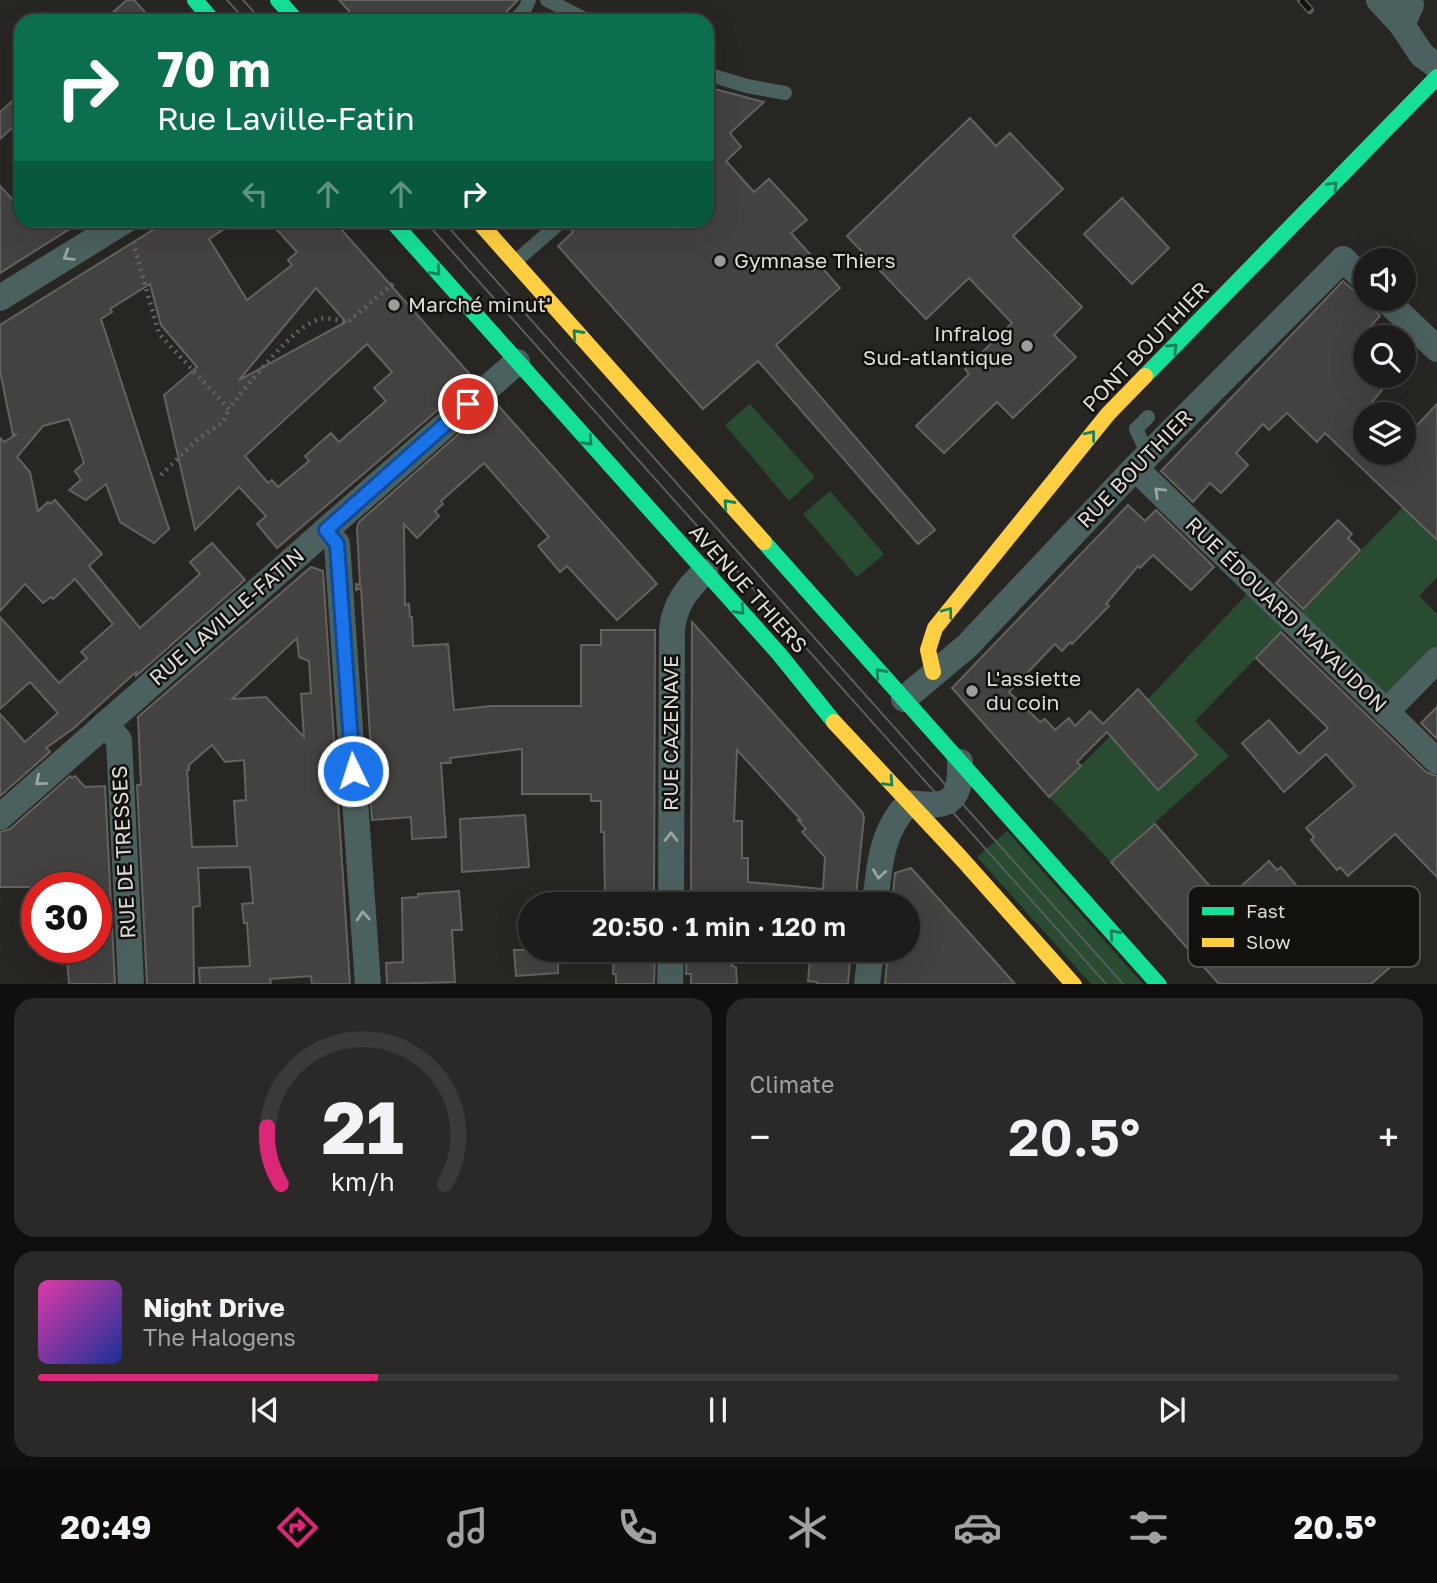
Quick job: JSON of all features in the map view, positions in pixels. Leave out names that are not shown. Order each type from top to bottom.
[{"type":"street","points":[[195,0],[208,14]]},
{"type":"street","points":[[278,0],[291,14]]},
{"type":"street","points":[[1379,0],[1402,25],[1422,55],[1437,66]]},
{"type":"street","points":[[1402,25],[1411,5],[1410,0]]},
{"type":"street","name":"PONT BOUTHIER","points":[[933,672],[927,660],[927,647],[935,628],[1108,414],[1437,77]]},
{"type":"street","points":[[0,298],[114,228]]},
{"type":"street","name":"AVENUE THIERS","points":[[398,228],[780,654],[848,739],[1073,984]]},
{"type":"street","name":"AVENUE THIERS","points":[[484,228],[1158,984]]},
{"type":"street","name":"RUE BOUTHIER","points":[[904,699],[967,646],[1141,462],[1343,259],[1353,269]]},
{"type":"street","points":[[1397,311],[1437,349]]},
{"type":"street","name":"RUE LAVILLE-FATIN","points":[[0,817],[517,362]]},
{"type":"street","name":"RUE ÉDOUARD MAYAUDON","points":[[1141,462],[1437,761]]},
{"type":"street","points":[[326,530],[337,544],[368,984]]},
{"type":"street","name":"RUE CAZENAVE","points":[[671,892],[672,629],[678,602],[705,572]]},
{"type":"street","points":[[1386,712],[1437,660]]},
{"type":"street","name":"RUE DE TRESSES","points":[[105,724],[119,740],[131,984]]},
{"type":"street","points":[[876,892],[888,831],[895,816],[909,803],[934,806],[945,804],[954,796],[961,782],[960,762]]},
{"type":"street","points":[[670,984],[671,962]]},
{"type":"street","points":[[867,984],[870,962]]},
{"type":"lane","points":[[547,0],[575,14]]},
{"type":"lane","points":[[714,76],[786,93]]},
{"type":"lane","points":[[514,263],[554,228]]},
{"type":"lane","points":[[1141,462],[1136,429],[1148,417]]},
{"type":"path","points":[[127,228],[159,334],[229,410]]},
{"type":"path","points":[[160,475],[198,439],[223,422],[259,370],[296,334],[319,318],[348,322],[394,283]]},
{"type":"green space","points":[[750,404],[815,477],[789,501],[725,425]]},
{"type":"green space","points":[[830,491],[884,554],[857,577],[803,514]]},
{"type":"green space","points":[[1403,507],[1437,542],[1437,577],[1419,596],[1437,614],[1437,648],[1386,701],[1299,614]]},
{"type":"green space","points":[[1248,593],[1284,629],[1195,721],[1229,756],[1111,862],[1049,797],[1148,699]]},
{"type":"green space","points":[[1007,831],[1143,984],[1091,984],[977,857]]},
{"type":"building","points":[[127,0],[134,0],[147,14],[111,14]]},
{"type":"building","points":[[339,0],[518,0],[504,14],[352,14]]},
{"type":"building","name":"Gymnase Thiers","points":[[714,89],[764,102],[730,133],[741,147],[726,161],[754,192],[769,179],[807,220],[791,233],[840,288],[776,345],[935,530],[918,544],[758,361],[703,409],[558,246],[573,232],[571,228],[714,228]]},
{"type":"building","points":[[14,99],[14,126],[0,139],[0,112]]},
{"type":"building","points":[[970,118],[996,146],[1010,133],[1063,189],[1013,236],[1082,307],[1054,335],[1076,357],[1013,418],[997,402],[944,453],[916,426],[969,374],[965,369],[1012,323],[969,278],[926,319],[847,236]]},
{"type":"building","points":[[0,186],[14,201],[14,228],[71,228],[0,273]]},
{"type":"building","points":[[1122,198],[1169,248],[1132,284],[1084,234]]},
{"type":"building","points":[[156,228],[226,228],[209,239],[247,300],[292,265],[288,260],[297,252],[277,230],[340,228],[474,379],[277,548],[257,524],[266,516],[239,487],[195,530],[164,395],[197,367],[161,325],[150,284],[110,309],[112,312],[101,319],[169,529],[154,543],[120,522],[106,484],[86,500],[69,490],[81,480],[75,471],[84,463],[69,419],[43,426],[17,457],[30,472],[38,511],[48,502],[50,504],[55,500],[102,554],[89,566],[140,628],[200,574],[190,562],[212,543],[245,580],[136,676],[136,672],[74,728],[46,748],[50,752],[0,796],[0,714],[25,742],[58,713],[30,682],[0,709],[0,617],[59,683],[87,658],[81,652],[113,624],[75,579],[53,599],[51,597],[43,603],[25,584],[0,611],[0,438],[4,442],[17,434],[13,435],[0,371],[0,325]],"holes":[[[316,288],[346,322],[239,380]],[[367,344],[392,372],[374,388],[386,401],[339,442],[331,433],[305,456],[309,461],[278,487],[272,480],[268,483],[245,456]]]},
{"type":"building","points":[[1343,281],[1353,290],[1353,311],[1376,311],[1380,316],[1372,325],[1353,325],[1353,388],[1383,388],[1372,402],[1353,402],[1353,460],[1325,433],[1317,442],[1287,413],[1269,430],[1263,424],[1236,453],[1248,465],[1221,493],[1210,483],[1193,502],[1161,471]]},
{"type":"building","points":[[495,402],[657,584],[617,620],[567,566],[560,572],[538,546],[549,537],[484,463],[441,501],[443,504],[435,511],[439,516],[417,538],[404,524],[405,605],[409,604],[412,617],[413,646],[448,644],[454,710],[491,706],[581,706],[581,645],[601,645],[601,630],[655,630],[654,892],[605,892],[601,801],[591,801],[591,794],[522,794],[522,749],[450,758],[451,763],[441,763],[446,837],[412,839],[411,817],[372,820],[367,752],[371,752],[361,588],[356,590],[356,584],[360,585],[359,522]]},
{"type":"building","points":[[1437,404],[1437,540],[1358,465],[1416,465],[1416,426]]},
{"type":"building","points":[[1128,505],[1145,521],[1156,510],[1214,567],[1191,590],[1153,555],[1140,568],[1138,566],[1106,604],[1109,606],[1072,644],[1070,642],[1062,651],[1055,644],[1009,692],[1040,722],[1045,719],[1055,730],[1069,718],[1075,726],[1090,711],[1103,724],[1138,689],[1197,755],[1158,790],[1107,732],[1077,762],[1081,766],[1049,797],[952,688]]},
{"type":"building","points":[[1338,520],[1352,534],[1348,538],[1360,550],[1303,609],[1276,583]]},
{"type":"building","points":[[311,567],[323,571],[350,984],[312,984],[311,976],[270,979],[271,984],[200,984],[199,968],[250,966],[247,923],[244,923],[242,904],[253,903],[250,867],[198,868],[200,906],[193,907],[194,984],[147,984],[137,785],[141,785],[138,717]],"holes":[[[297,638],[299,657],[309,661],[311,693],[301,694],[304,737],[266,697],[232,699]],[[212,745],[225,762],[244,760],[246,800],[234,801],[237,846],[192,847],[187,770],[189,765]]]},
{"type":"building","points":[[692,622],[862,812],[864,817],[856,892],[691,892]],"holes":[[[737,750],[801,820],[798,820],[806,829],[802,832],[825,857],[823,889],[748,882],[748,858],[742,858],[742,821],[734,821]]]},
{"type":"building","points":[[1281,632],[1426,772],[1437,776],[1437,877],[1395,834],[1348,876],[1340,867],[1337,870],[1311,840],[1314,837],[1306,828],[1355,786],[1326,754],[1284,792],[1242,743],[1269,720],[1299,754],[1328,728],[1256,658]]},
{"type":"building","points":[[1437,707],[1437,739],[1421,723]]},
{"type":"building","points":[[70,776],[75,776],[85,787],[105,786],[109,872],[21,872],[21,887],[0,887],[0,832],[10,829]]},
{"type":"building","points":[[525,815],[529,867],[462,872],[460,819]]},
{"type":"building","points":[[1155,824],[1210,886],[1188,886],[1188,949],[1111,862]]},
{"type":"building","points":[[1269,861],[1277,870],[1281,867],[1297,886],[1241,886]]},
{"type":"building","points":[[911,868],[1015,984],[885,984],[887,962],[920,962],[920,892],[893,892],[895,873]]},
{"type":"building","points":[[459,891],[462,930],[452,930],[455,982],[387,984],[386,963],[403,962],[402,898]]},
{"type":"building","points":[[112,925],[115,984],[69,984],[67,963],[112,963]]},
{"type":"building","points":[[514,950],[518,950],[518,962],[558,962],[558,973],[516,976]]},
{"type":"building","points":[[614,962],[655,962],[654,984],[616,984],[616,974],[613,974]]},
{"type":"building","points":[[686,962],[732,962],[732,966],[736,967],[737,984],[691,984],[691,974],[686,974]]},
{"type":"building","points":[[810,962],[850,962],[848,984],[817,984],[808,981]]},
{"type":"building","points":[[1204,967],[1390,967],[1371,984],[1219,984]]},
{"type":"tram line","points":[[227,0],[240,14]]},
{"type":"tram line","points":[[243,0],[256,14]]},
{"type":"tram line","points":[[431,228],[1106,984]]},
{"type":"tram line","points":[[449,228],[1123,984]]},
{"type":"railway","points":[[1301,0],[1310,10]]},
{"type":"traffic: fast","points":[[195,0],[207,14]]},
{"type":"traffic: fast","points":[[278,0],[291,14]]},
{"type":"traffic: fast","points":[[1145,376],[1437,77]]},
{"type":"traffic: fast","points":[[398,228],[780,655],[834,722]]},
{"type":"traffic: fast","points":[[764,542],[1158,984]]},
{"type":"traffic: slow","points":[[484,228],[764,542]]},
{"type":"traffic: slow","points":[[933,672],[928,650],[935,628],[1108,414],[1145,376]]},
{"type":"traffic: slow","points":[[834,722],[961,858],[1073,984]]},
{"type":"place","name":"Gymnase Thiers","points":[[720,261]]},
{"type":"place","name":"Marché minut'","points":[[394,305]]},
{"type":"place","name":"Infralog Sud-atlantique","points":[[1027,346]]},
{"type":"place","name":"L'assiette du coin","points":[[972,691]]},
{"type":"route","points":[[353,771],[337,544],[326,530],[468,404]]}]
